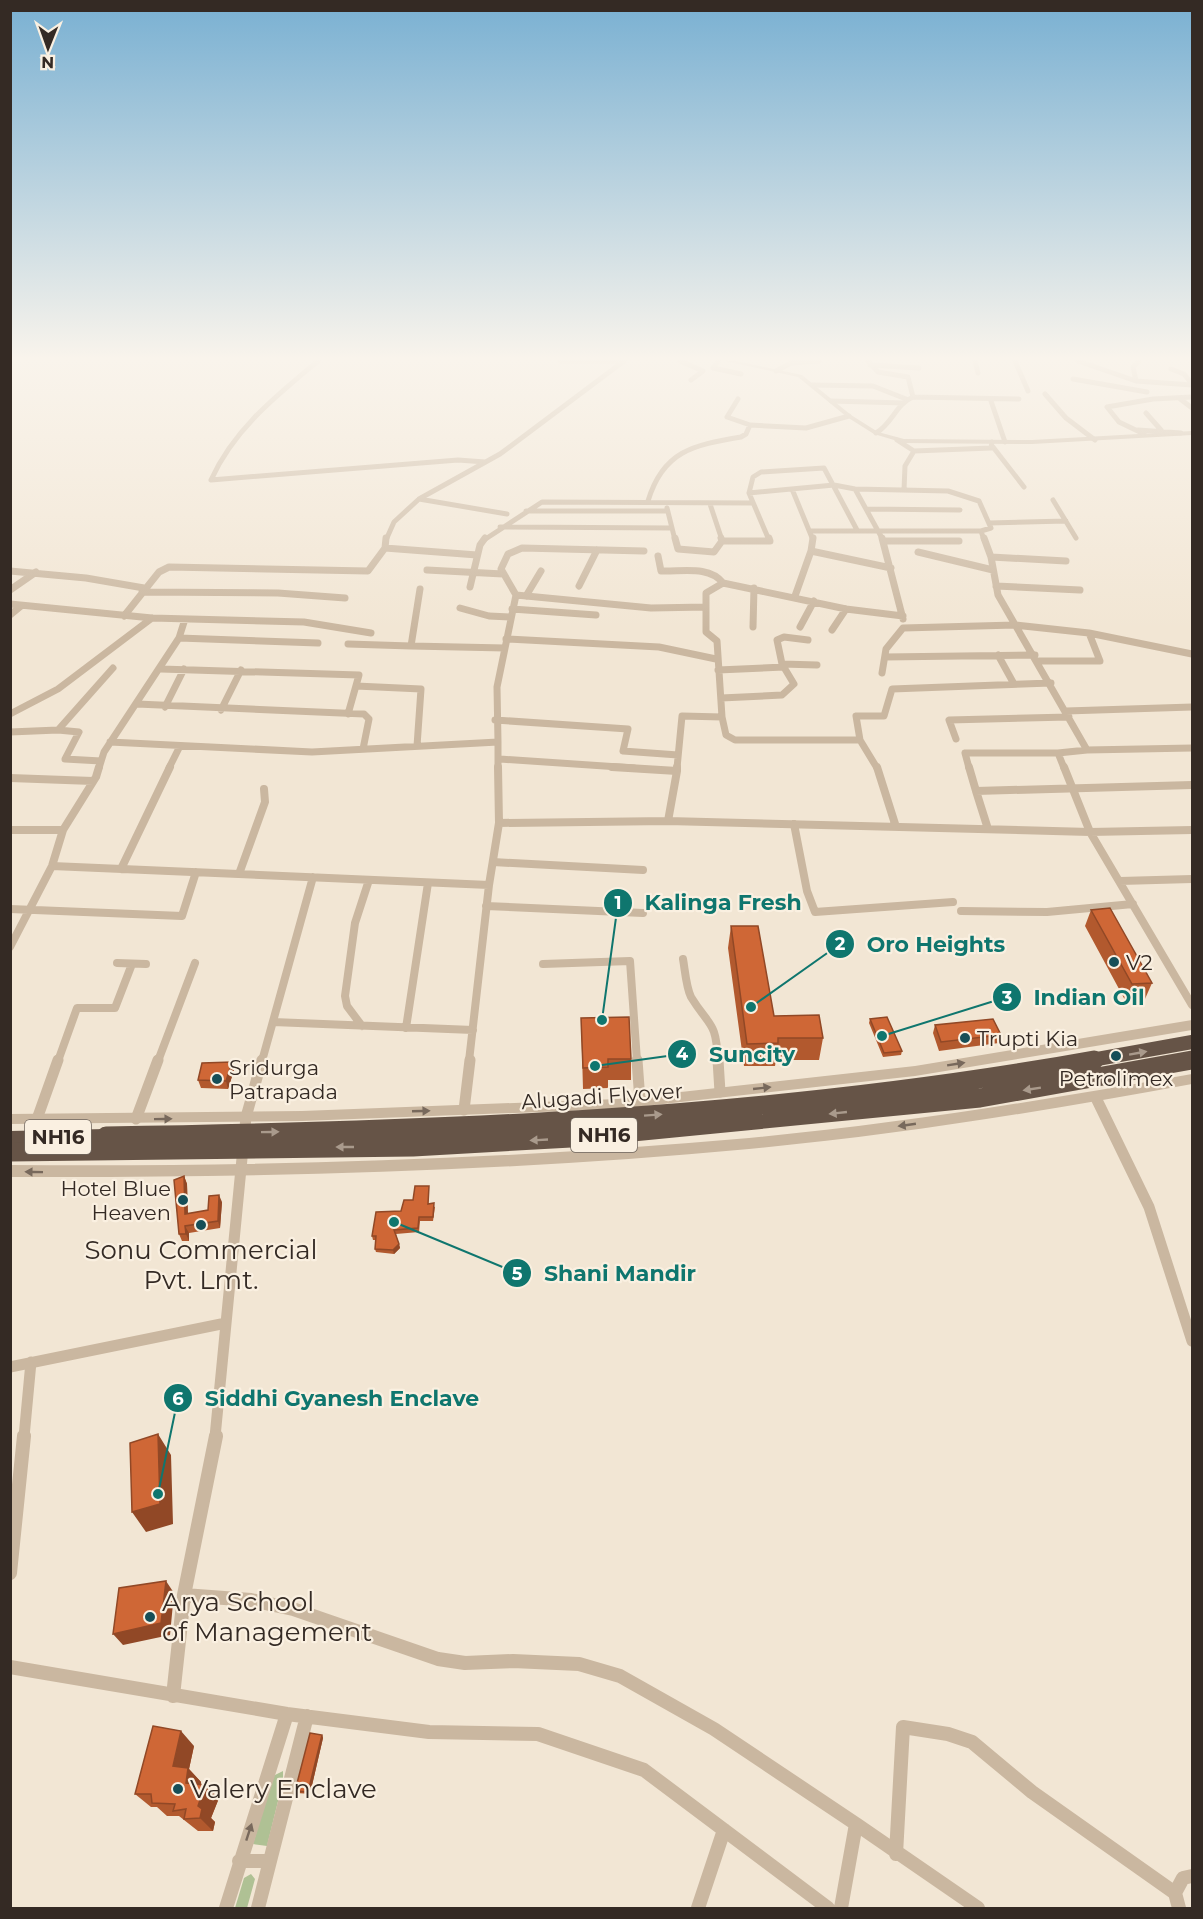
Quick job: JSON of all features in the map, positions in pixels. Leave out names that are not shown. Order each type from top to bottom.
[{"type":"highway","name":"Alugadi Flyover","points":[[10,1138],[431,1128],[559,1123],[727,1110],[982,1080],[1192,1042]]},
{"type":"highway","name":"Alugadi Flyover","points":[[10,1152],[413,1147],[571,1138],[980,1098],[1192,1060]]},
{"type":"street","points":[[224,451],[219,456],[211,480],[458,460],[485,462]]},
{"type":"street","points":[[123,616],[159,572],[169,567],[365,573],[385,548],[386,536],[394,522],[419,499],[485,462],[501,451]]},
{"type":"street","points":[[648,501],[656,476],[685,451]]},
{"type":"street","points":[[904,490],[904,466],[914,451],[917,451]]},
{"type":"street","points":[[996,451],[1024,487]]},
{"type":"street","points":[[722,541],[770,541],[749,493],[753,477],[761,472],[825,469],[857,530]]},
{"type":"street","points":[[749,493],[834,485],[855,489],[948,490],[977,499],[989,523],[989,530],[981,531],[877,529],[810,531]]},
{"type":"street","points":[[792,489],[810,531],[811,551],[795,596]]},
{"type":"street","points":[[855,489],[884,541],[903,616],[903,627],[890,643],[882,673]]},
{"type":"street","points":[[419,499],[507,514]]},
{"type":"street","points":[[1053,500],[1076,538]]},
{"type":"street","points":[[470,587],[472,572],[484,539],[498,527],[542,502],[753,503]]},
{"type":"street","points":[[600,529],[601,502]]},
{"type":"street","points":[[667,503],[672,528],[681,550],[714,552],[722,541]]},
{"type":"street","points":[[710,504],[722,541]]},
{"type":"street","points":[[866,509],[960,510]]},
{"type":"street","points":[[526,511],[667,511]]},
{"type":"street","points":[[989,523],[1066,521]]},
{"type":"street","points":[[498,527],[672,528]]},
{"type":"street","points":[[981,531],[991,557],[996,586],[1015,624],[1037,658],[1088,750]]},
{"type":"street","points":[[884,541],[959,541]]},
{"type":"street","points":[[385,548],[477,555]]},
{"type":"street","points":[[464,1110],[486,906],[499,823],[500,759],[495,720],[499,666],[516,595],[503,574],[502,564],[515,549],[644,552]]},
{"type":"street","points":[[579,586],[597,550]]},
{"type":"street","points":[[811,551],[891,568]]},
{"type":"street","points":[[918,552],[993,570]]},
{"type":"street","points":[[658,556],[661,571],[710,572],[718,575],[723,583]]},
{"type":"street","points":[[991,557],[1066,561]]},
{"type":"street","points":[[427,570],[503,574]]},
{"type":"street","points":[[10,571],[36,572],[143,590],[278,593],[345,598]]},
{"type":"street","points":[[525,596],[541,571]]},
{"type":"street","points":[[10,590],[36,572]]},
{"type":"street","points":[[860,740],[735,740],[726,735],[722,717],[716,639],[706,632],[706,593],[723,583],[795,596],[846,609],[903,616]]},
{"type":"street","points":[[996,586],[1080,590]]},
{"type":"street","points":[[753,627],[754,588]]},
{"type":"street","points":[[411,646],[420,589]]},
{"type":"street","points":[[516,595],[644,607],[706,607]]},
{"type":"street","points":[[800,627],[813,601]]},
{"type":"street","points":[[10,604],[152,618],[304,622],[371,633]]},
{"type":"street","points":[[10,615],[21,606]]},
{"type":"street","points":[[460,608],[489,616],[510,617]]},
{"type":"street","points":[[512,609],[596,615]]},
{"type":"street","points":[[832,630],[846,609]]},
{"type":"street","points":[[10,714],[58,688],[152,618]]},
{"type":"street","points":[[10,947],[52,866],[63,830],[93,781],[110,742],[161,669],[179,638],[185,619]]},
{"type":"street","points":[[903,627],[1015,624],[1089,633],[1192,654]]},
{"type":"street","points":[[885,657],[998,656],[1100,661],[1089,633]]},
{"type":"street","points":[[721,698],[782,695],[794,684],[783,665],[777,640],[784,637],[808,640]]},
{"type":"street","points":[[179,638],[318,643]]},
{"type":"street","points":[[506,639],[659,647],[716,659]]},
{"type":"street","points":[[348,644],[505,648]]},
{"type":"street","points":[[998,656],[1014,684]]},
{"type":"street","points":[[718,670],[817,665]]},
{"type":"street","points":[[58,730],[113,668]]},
{"type":"street","points":[[161,669],[359,675],[348,714]]},
{"type":"street","points":[[165,707],[184,669]]},
{"type":"street","points":[[221,710],[241,670]]},
{"type":"street","points":[[896,827],[876,764],[860,740],[856,716],[884,716],[892,689],[1051,683]]},
{"type":"street","points":[[356,686],[421,689],[417,746]]},
{"type":"street","points":[[137,704],[368,716],[363,749]]},
{"type":"street","points":[[956,739],[949,720],[1192,707]]},
{"type":"street","points":[[668,821],[677,771],[682,716],[722,717]]},
{"type":"street","points":[[495,720],[628,729],[623,751],[678,755]]},
{"type":"street","points":[[10,732],[74,730],[79,732],[65,759],[101,761]]},
{"type":"street","points":[[110,742],[312,752],[498,742]]},
{"type":"street","points":[[121,869],[180,746]]},
{"type":"street","points":[[988,830],[965,753],[1058,753],[1088,750],[1192,748]]},
{"type":"street","points":[[1058,753],[1090,832],[1192,1005]]},
{"type":"street","points":[[500,759],[677,771]]},
{"type":"street","points":[[10,778],[93,781]]},
{"type":"street","points":[[976,791],[1190,785],[1192,795]]},
{"type":"street","points":[[239,874],[265,802],[264,789]]},
{"type":"street","points":[[499,823],[668,821],[1090,832],[1192,830]]},
{"type":"street","points":[[794,824],[807,891],[815,912],[953,902]]},
{"type":"street","points":[[10,830],[63,830]]},
{"type":"street","points":[[493,862],[643,870]]},
{"type":"street","points":[[52,866],[489,885]]},
{"type":"street","points":[[10,909],[182,916],[195,872]]},
{"type":"street","points":[[173,1696],[184,1595],[218,1424],[246,1117],[313,878]]},
{"type":"street","points":[[1120,881],[1192,879]]},
{"type":"street","points":[[362,1026],[347,1006],[345,996],[351,932],[358,903],[369,880]]},
{"type":"street","points":[[406,1028],[428,883]]},
{"type":"street","points":[[961,911],[1047,912],[1133,904]]},
{"type":"street","points":[[486,906],[643,913]]},
{"type":"street","points":[[683,959],[690,995],[712,1023],[717,1037],[720,1092]]},
{"type":"street","points":[[543,964],[630,961],[640,1101]]},
{"type":"street","points":[[117,963],[146,964]]},
{"type":"street","points":[[136,1119],[195,963]]},
{"type":"street","points":[[36,1119],[77,1008],[115,1008],[132,964]]},
{"type":"street","points":[[273,1022],[473,1030]]},
{"type":"street","points":[[10,1119],[246,1117],[464,1110],[640,1101],[915,1071],[1192,1025]]},
{"type":"street","points":[[10,1171],[240,1173],[611,1154],[876,1130],[1096,1098],[1192,1078]]},
{"type":"street","points":[[1096,1098],[1149,1207],[1192,1341]]},
{"type":"street","points":[[10,1366],[226,1323]]},
{"type":"street","points":[[10,1573],[31,1362]]},
{"type":"street","points":[[184,1595],[251,1600],[293,1609],[438,1659],[465,1663],[513,1660],[579,1664],[620,1676],[714,1729],[978,1908]]},
{"type":"street","points":[[10,1667],[287,1714],[429,1732],[538,1734],[644,1770],[828,1908]]},
{"type":"street","points":[[226,1908],[287,1714]]},
{"type":"street","points":[[258,1908],[307,1716]]},
{"type":"street","points":[[896,1854],[903,1727],[948,1734],[972,1742],[1032,1792],[1177,1901],[1183,1878],[1192,1876]]},
{"type":"street","points":[[841,1908],[856,1824]]},
{"type":"street","points":[[698,1908],[724,1830]]},
{"type":"street","points":[[239,1861],[270,1861]]},
{"type":"green space","points":[[283,1771],[283,1781],[267,1846],[253,1844],[273,1776]]},
{"type":"green space","points":[[251,1874],[255,1879],[247,1908],[235,1908],[244,1878]]},
{"type":"building","points":[[1110,908],[1152,983],[1132,984],[1091,910]]},
{"type":"building","points":[[731,926],[758,926],[774,1016],[819,1015],[823,1038],[778,1038],[778,1043],[747,1044]]},
{"type":"building","points":[[629,1017],[631,1059],[608,1059],[608,1067],[583,1068],[581,1018]]},
{"type":"building","points":[[887,1017],[902,1051],[884,1053],[870,1019]]},
{"type":"building","points":[[993,1019],[1001,1035],[941,1042],[935,1025]]},
{"type":"building","points":[[232,1062],[226,1081],[198,1080],[202,1063]]},
{"type":"building","points":[[184,1176],[185,1214],[208,1210],[209,1196],[219,1195],[218,1221],[185,1226],[186,1234],[179,1234],[174,1180]]},
{"type":"building","points":[[415,1186],[429,1186],[428,1204],[434,1203],[433,1217],[419,1217],[418,1228],[394,1230],[399,1244],[393,1250],[375,1249],[376,1236],[372,1236],[376,1212],[401,1211],[404,1200],[413,1200]]},
{"type":"building","points":[[158,1434],[160,1504],[132,1512],[130,1443]]},
{"type":"building","points":[[166,1581],[161,1623],[113,1634],[119,1588]]},
{"type":"building","points":[[153,1726],[181,1731],[173,1766],[188,1768],[186,1783],[205,1785],[198,1806],[202,1809],[200,1818],[184,1819],[186,1809],[173,1811],[175,1804],[152,1803],[151,1794],[135,1794]]},
{"type":"building","points":[[310,1733],[322,1735],[308,1792],[295,1791]]},
{"type":"place","name":"V2","points":[[1114,962]]},
{"type":"place","name":"Oro Heights","points":[[751,1007]]},
{"type":"place","name":"Kalinga Fresh","points":[[602,1020]]},
{"type":"place","name":"Indian Oil","points":[[882,1036]]},
{"type":"place","name":"Trupti Kia","points":[[965,1038]]},
{"type":"place","name":"Petrolimex","points":[[1116,1056]]},
{"type":"place","name":"Suncity","points":[[595,1066]]},
{"type":"place","name":"Sridurga Patrapada","points":[[217,1079]]},
{"type":"place","name":"Hotel Blue Heaven","points":[[183,1200]]},
{"type":"place","name":"Shani Mandir","points":[[394,1222]]},
{"type":"place","name":"Sonu Commercial Pvt. Lmt.","points":[[201,1225]]},
{"type":"place","name":"Siddhi Gyanesh Enclave","points":[[158,1494]]},
{"type":"place","name":"Arya School of Management","points":[[150,1617]]},
{"type":"place","name":"Valery Enclave","points":[[178,1789]]}]
